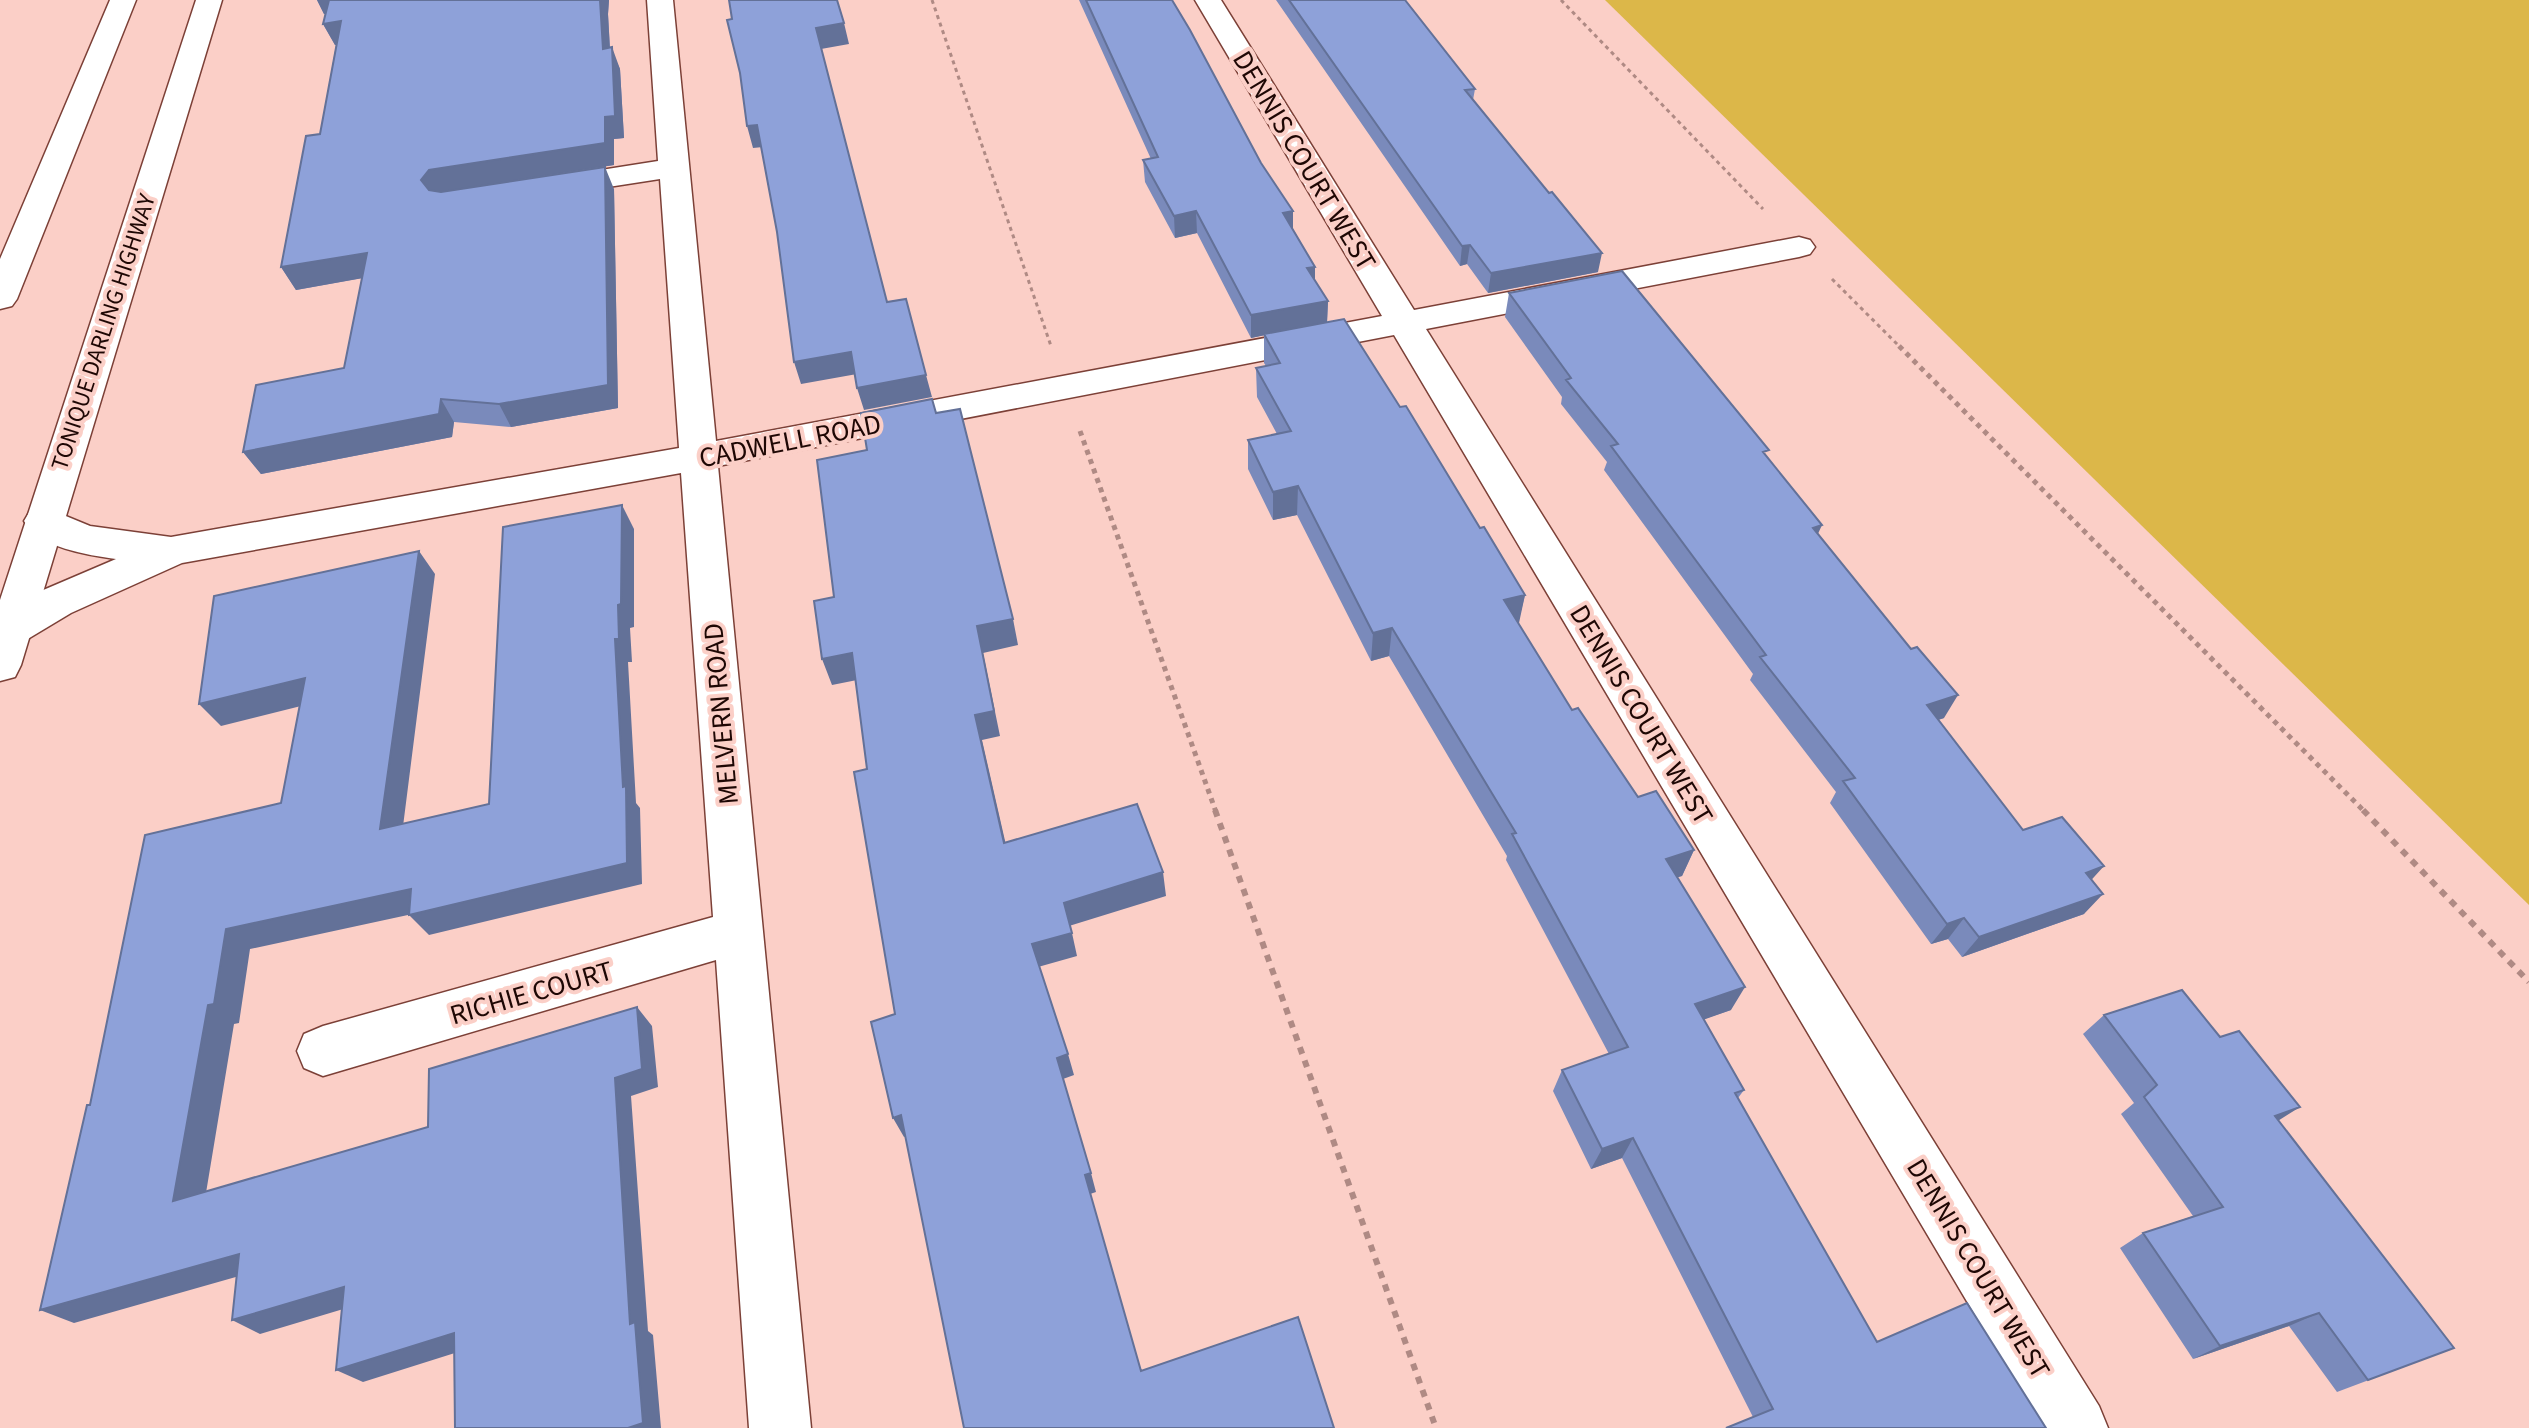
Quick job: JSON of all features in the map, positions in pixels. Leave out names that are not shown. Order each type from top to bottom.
[{"type":"main road","points":[[0,299],[123,0]]},
{"type":"main road","name":"TONIQUE DARLING HIGHWAY","points":[[6,647],[209,0]]},
{"type":"main road","name":"MELVERN ROAD","points":[[660,0],[780,1428]]},
{"type":"main road","name":"DENNIS COURT WEST","points":[[1208,0],[2077,1428]]},
{"type":"main road","points":[[526,191],[674,168]]},
{"type":"main road","name":"CADWELL ROAD","points":[[6,647],[56,602],[174,550],[698,457],[1799,247]]},
{"type":"main road","name":"CADWELL ROAD","points":[[44,521],[66,535],[103,545],[174,550]]},
{"type":"main road","name":"RICHIE COURT","points":[[323,1051],[738,932]]},
{"type":"path","points":[[932,0],[1065,387],[1436,1428]]},
{"type":"path","points":[[1561,0],[1799,247],[2373,820],[2529,982]]},
{"type":"shaded area","points":[[1605,0],[2529,0],[2529,905]]},
{"type":"building","points":[[329,0],[600,0],[603,49],[612,47],[615,116],[605,117],[605,143],[429,170],[421,180],[429,190],[441,192],[605,167],[608,385],[499,404],[441,399],[439,414],[243,452],[256,385],[344,368],[367,253],[281,267],[306,136],[320,134],[341,21],[323,24]]},
{"type":"building","points":[[729,0],[837,0],[844,23],[816,28],[887,302],[906,299],[926,375],[857,388],[851,352],[794,362],[777,232],[757,125],[747,126],[740,73],[727,20],[732,19]]},
{"type":"building","points":[[1086,0],[1172,0],[1261,163],[1293,211],[1283,213],[1315,267],[1307,268],[1328,301],[1251,315],[1196,211],[1174,216],[1143,160],[1158,157]]},
{"type":"building","points":[[1289,0],[1405,0],[1475,89],[1465,90],[1602,253],[1491,273],[1470,245],[1462,246]]},
{"type":"building","points":[[1622,271],[1769,450],[1763,452],[1822,525],[1813,528],[1911,649],[1917,647],[1958,695],[1927,705],[2023,830],[2062,817],[2104,866],[2086,873],[2103,894],[1979,937],[1964,918],[1947,924],[1843,781],[1855,778],[1760,657],[1766,655],[1611,446],[1618,444],[1566,380],[1571,378],[1509,293]]},
{"type":"building","points":[[1344,319],[1400,407],[1406,406],[1525,595],[1504,600],[1572,710],[1578,708],[1638,797],[1656,791],[1694,850],[1666,859],[1745,987],[1695,1004],[1744,1090],[1735,1093],[1877,1342],[1967,1303],[2046,1428],[1726,1428],[1773,1409],[1633,1138],[1602,1149],[1562,1070],[1628,1047],[1512,834],[1516,833],[1392,628],[1373,633],[1298,486],[1273,492],[1248,440],[1291,431],[1256,368],[1280,363],[1264,334]]},
{"type":"building","points":[[932,399],[936,413],[960,409],[1013,619],[977,626],[994,711],[975,715],[1004,843],[1137,804],[1163,872],[1064,903],[1072,933],[1032,944],[1068,1054],[1057,1058],[1091,1173],[1085,1175],[1141,1371],[1298,1317],[1334,1428],[964,1428],[901,1115],[893,1118],[871,1022],[895,1014],[854,772],[867,769],[852,653],[822,659],[814,601],[834,597],[817,460],[867,450],[861,413]]},
{"type":"building","points":[[622,505],[621,604],[618,605],[619,639],[615,639],[623,787],[626,786],[627,863],[409,915],[411,889],[226,929],[214,1004],[208,1005],[173,1201],[428,1127],[429,1069],[637,1007],[642,1069],[615,1078],[630,1324],[635,1322],[643,1423],[628,1428],[455,1428],[454,1333],[336,1370],[344,1287],[232,1320],[239,1254],[40,1310],[87,1105],[90,1105],[145,835],[281,803],[305,678],[199,704],[214,596],[419,551],[380,829],[489,804],[503,527]]},
{"type":"building","points":[[2182,990],[2220,1037],[2239,1031],[2300,1107],[2275,1116],[2454,1348],[2368,1380],[2319,1313],[2220,1346],[2143,1233],[2223,1207],[2144,1097],[2157,1085],[2104,1015]]}]
